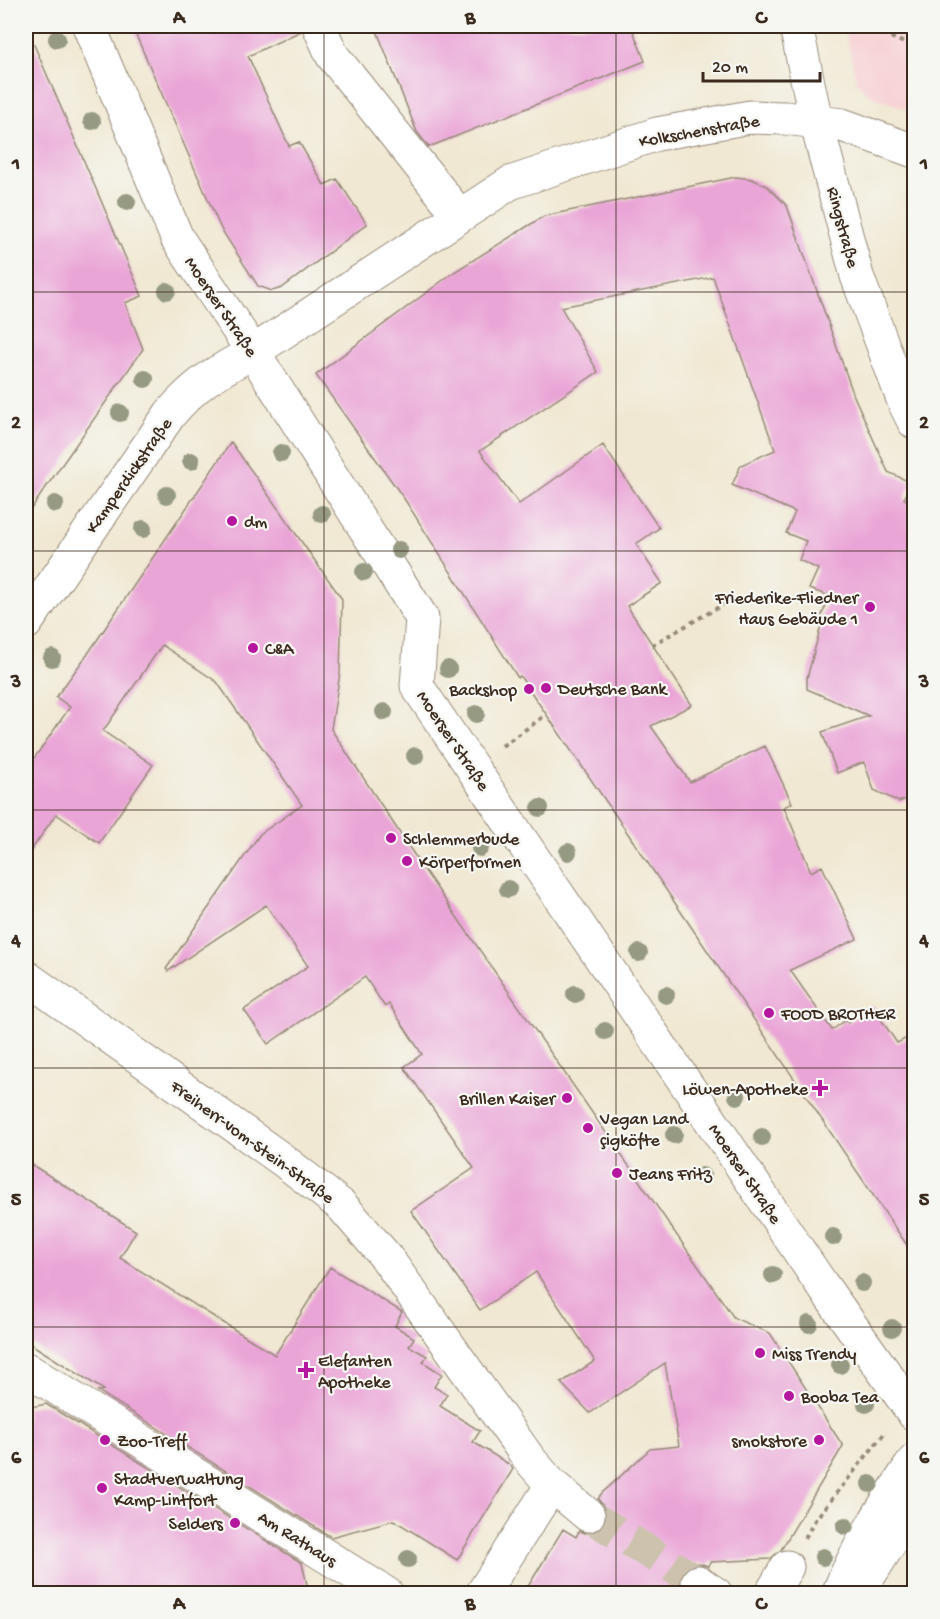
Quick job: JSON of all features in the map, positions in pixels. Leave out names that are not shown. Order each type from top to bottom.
[{"type":"street","name":"Moerser Straße","points":[[89,26],[177,238],[253,352],[422,618],[417,686],[820,1282],[912,1412]]},
{"type":"street","points":[[320,26],[332,55],[459,215]]},
{"type":"street","name":"Ringstraße","points":[[796,26],[816,121],[857,276],[904,402],[915,422]]},
{"type":"street","name":"Kolkschenstraße","points":[[253,352],[510,183],[657,134],[750,117],[816,121],[843,125],[915,151]]},
{"type":"street","name":"Kamperdickstraße","points":[[26,623],[175,408],[202,381],[253,352]]},
{"type":"street","name":"Freiherr-vom-Stein-Straße","points":[[26,977],[284,1161],[342,1206],[386,1257],[505,1427],[552,1485],[588,1515]]},
{"type":"street","name":"Am Rathaus","points":[[26,1370],[387,1593]]},
{"type":"street","points":[[838,1593],[869,1532],[915,1461]]},
{"type":"street","points":[[482,1593],[552,1485]]},
{"type":"street","points":[[862,1593],[869,1576],[915,1505]]},
{"type":"path","points":[[866,26],[913,47],[915,45]]},
{"type":"path","points":[[915,81],[911,84],[915,87]]},
{"type":"path","points":[[652,645],[733,599]]},
{"type":"path","points":[[472,767],[546,715]]},
{"type":"path","points":[[779,1580],[815,1520],[885,1433],[912,1412]]},
{"type":"shaded area","points":[[844,26],[914,26],[914,112],[875,97],[857,82]]},
{"type":"building","points":[[26,26],[142,296],[125,303],[143,349],[26,516]]},
{"type":"building","points":[[132,26],[300,26],[301,31],[248,56],[289,146],[299,142],[324,185],[337,179],[367,224],[282,288],[272,291],[258,286],[221,229]]},
{"type":"building","points":[[375,26],[631,26],[645,61],[429,147],[417,132]]},
{"type":"building","points":[[736,177],[752,179],[767,186],[787,206],[854,396],[888,472],[912,483],[904,499],[915,504],[915,795],[899,802],[874,790],[864,762],[837,773],[822,732],[869,716],[807,689],[807,678],[823,618],[821,617],[830,596],[809,589],[818,569],[799,560],[806,541],[786,533],[795,512],[732,485],[741,465],[775,450],[713,277],[561,307],[598,372],[480,451],[519,504],[603,445],[659,528],[636,544],[662,583],[627,606],[692,705],[651,726],[690,782],[765,746],[792,803],[784,807],[811,872],[822,866],[857,939],[790,970],[832,1030],[846,1020],[848,1023],[872,1006],[897,1043],[915,1034],[915,1257],[520,676],[518,678],[405,500],[316,375],[454,272],[544,216]]},
{"type":"building","points":[[231,442],[342,599],[340,673],[331,729],[423,868],[734,1318],[770,1333],[843,1446],[781,1550],[770,1559],[710,1562],[708,1566],[699,1563],[690,1565],[683,1571],[679,1580],[684,1593],[524,1593],[563,1529],[576,1537],[579,1531],[594,1533],[602,1527],[606,1518],[605,1508],[598,1499],[601,1494],[650,1449],[679,1446],[665,1363],[590,1413],[561,1383],[595,1361],[536,1272],[480,1310],[411,1211],[474,1168],[404,1067],[422,1054],[389,1004],[385,1007],[365,977],[268,1044],[244,1010],[308,966],[266,905],[168,971],[166,969],[260,834],[302,805],[217,682],[162,645],[103,731],[153,765],[99,843],[56,814],[26,858],[26,770],[70,707],[56,697]]},
{"type":"building","points":[[26,1161],[136,1231],[120,1258],[275,1355],[330,1267],[402,1312],[395,1326],[414,1338],[409,1346],[427,1356],[423,1362],[442,1374],[434,1387],[447,1394],[440,1406],[480,1431],[473,1442],[513,1469],[457,1560],[394,1520],[331,1537],[98,1391],[104,1390],[26,1341]]},
{"type":"building","name":"Stadtverwaltung Kamp-Lintfort","points":[[46,1404],[302,1563],[309,1593],[26,1593],[26,1408]]},
{"type":"tunnel","points":[[588,1515],[698,1582]]},
{"type":"place","name":"dm","points":[[232,521]]},
{"type":"place","name":"Friederike-Fliedner Haus Gebäude 1","points":[[870,607]]},
{"type":"place","name":"C&A","points":[[253,648]]},
{"type":"place","name":"Deutsche Bank","points":[[546,688]]},
{"type":"place","name":"Backshop","points":[[529,689]]},
{"type":"place","name":"Schlemmerbude","points":[[391,838]]},
{"type":"place","name":"Körperformen","points":[[407,861]]},
{"type":"place","name":"FOOD BROTHER","points":[[769,1013]]},
{"type":"place","name":"Löwen-Apotheke","points":[[820,1088]]},
{"type":"place","name":"Brillen Kaiser","points":[[567,1098]]},
{"type":"place","name":"Vegan Land çigköfte","points":[[588,1128]]},
{"type":"place","name":"Jeans Fritz","points":[[617,1173]]},
{"type":"place","name":"Miss Trendy","points":[[760,1353]]},
{"type":"place","name":"Elefanten Apotheke","points":[[306,1370]]},
{"type":"place","name":"Booba Tea","points":[[789,1396]]},
{"type":"place","name":"Zoo-Treff","points":[[105,1440]]},
{"type":"place","name":"smokstore","points":[[819,1440]]},
{"type":"place","name":"Stadtverwaltung Kamp-Lintfort","points":[[102,1488]]},
{"type":"place","name":"Selders","points":[[235,1523]]}]
